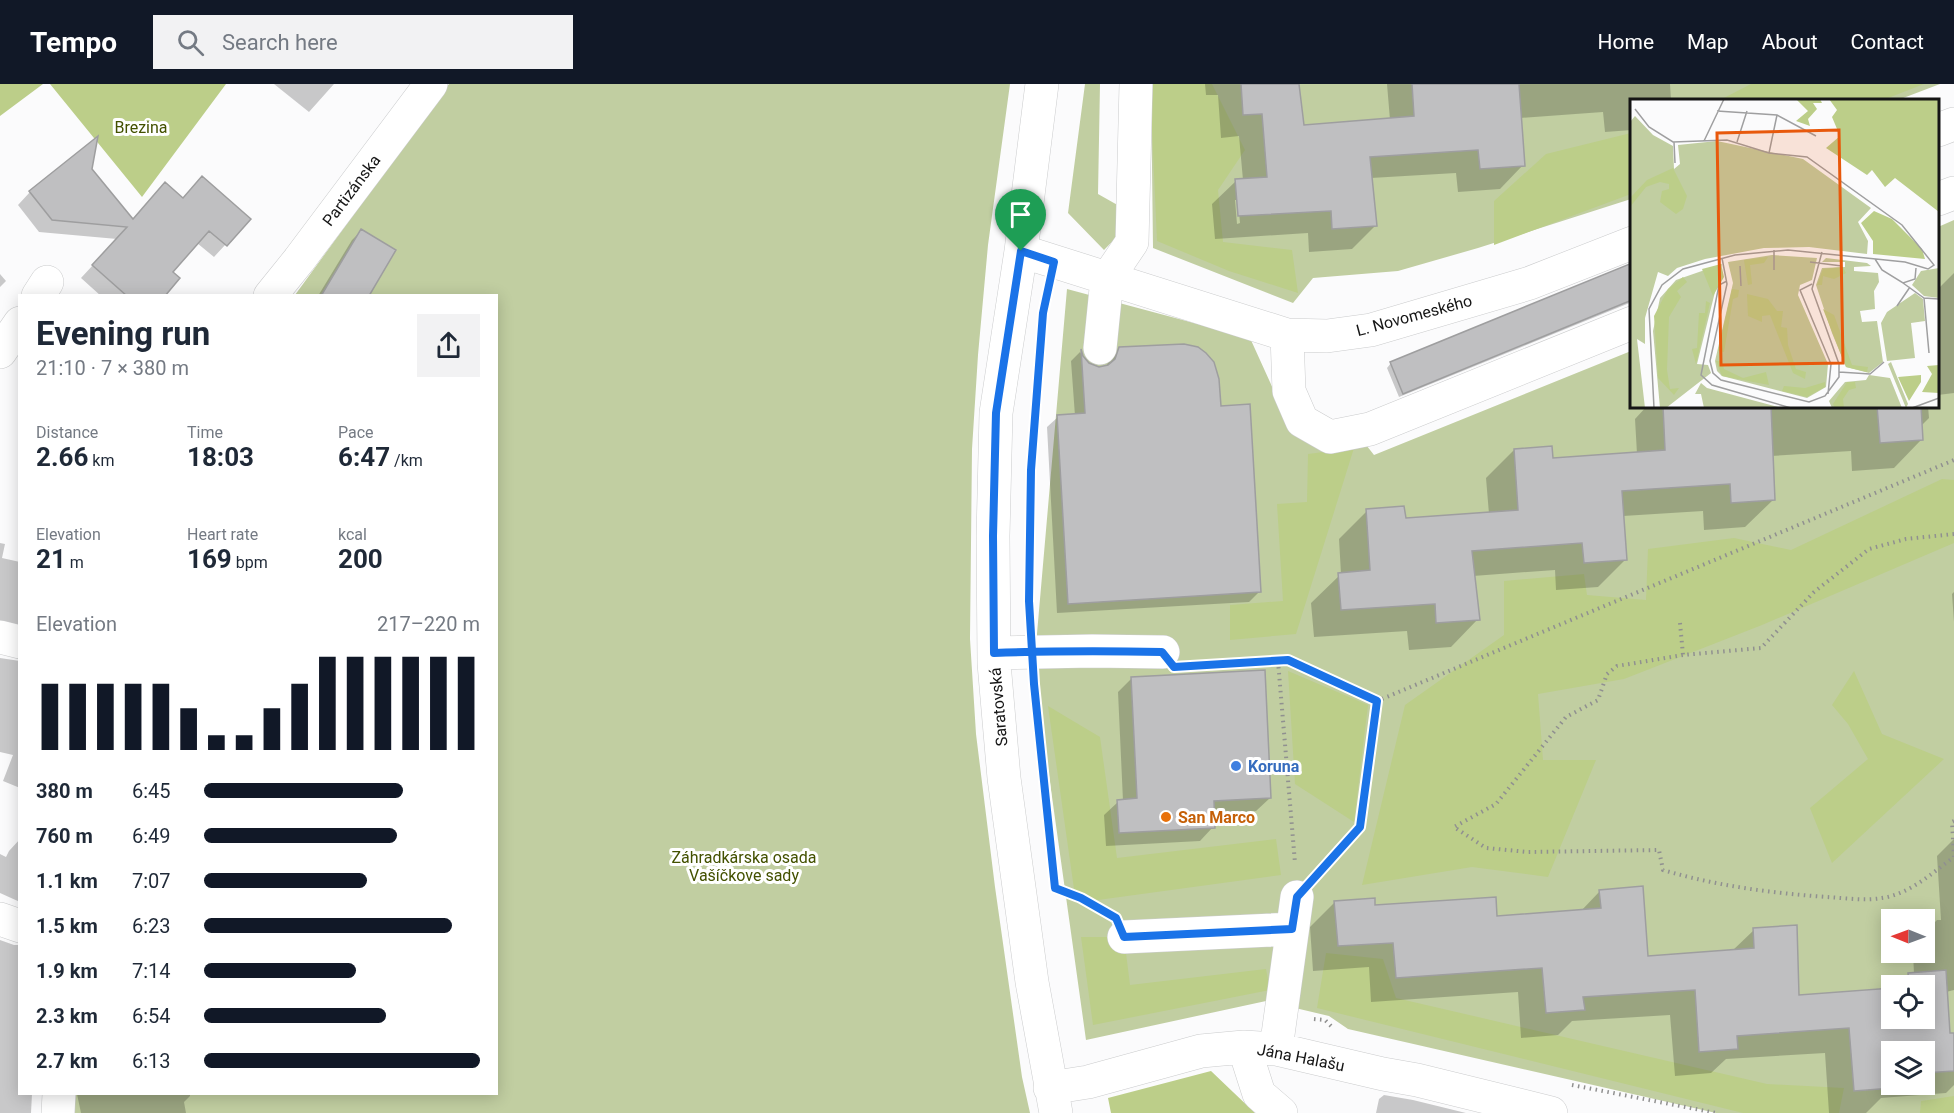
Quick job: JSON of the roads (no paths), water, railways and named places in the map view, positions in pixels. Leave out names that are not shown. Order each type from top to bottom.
[{"type":"street","name":"Partizánska","points":[[272,294],[430,84]]},
{"type":"street","name":"Saratovská","points":[[1042,84],[1021,251],[996,413],[993,536],[994,653],[1005,778],[1032,982],[1053,1101]]},
{"type":"street","points":[[1100,348],[1107,279],[1132,242],[1136,84]]},
{"type":"street","points":[[1939,130],[1954,124]]},
{"type":"street","points":[[1939,199],[1954,193]]},
{"type":"street","name":"L. Novomeského","points":[[1021,251],[1287,335],[1327,336],[1371,330],[1530,283],[1630,244]]},
{"type":"street","points":[[1287,335],[1289,391],[1302,421],[1330,437],[1370,429],[1630,324]]},
{"type":"street","points":[[0,352],[18,326]]},
{"type":"street","points":[[0,637],[18,642]]},
{"type":"street","points":[[994,653],[1162,652]]},
{"type":"street","points":[[1276,1049],[1297,897]]},
{"type":"street","points":[[0,919],[18,925]]},
{"type":"street","points":[[1124,937],[1292,929]]},
{"type":"street","points":[[1244,1047],[1259,1094],[1281,1113]]},
{"type":"street","name":"Jána Halašu","points":[[1053,1101],[1088,1082],[1201,1051],[1244,1047],[1276,1049],[1551,1113]]},
{"type":"street","points":[[58,1113],[59,1095]]},
{"type":"place","name":"Koruna","points":[[1236,766]]},
{"type":"place","name":"San Marco","points":[[1166,817]]},
{"type":"park label","name":"Brezina","points":[[141,127]]},
{"type":"park label","name":"Záhradkárska osada Vašíčkove sady","points":[[744,866]]}]
